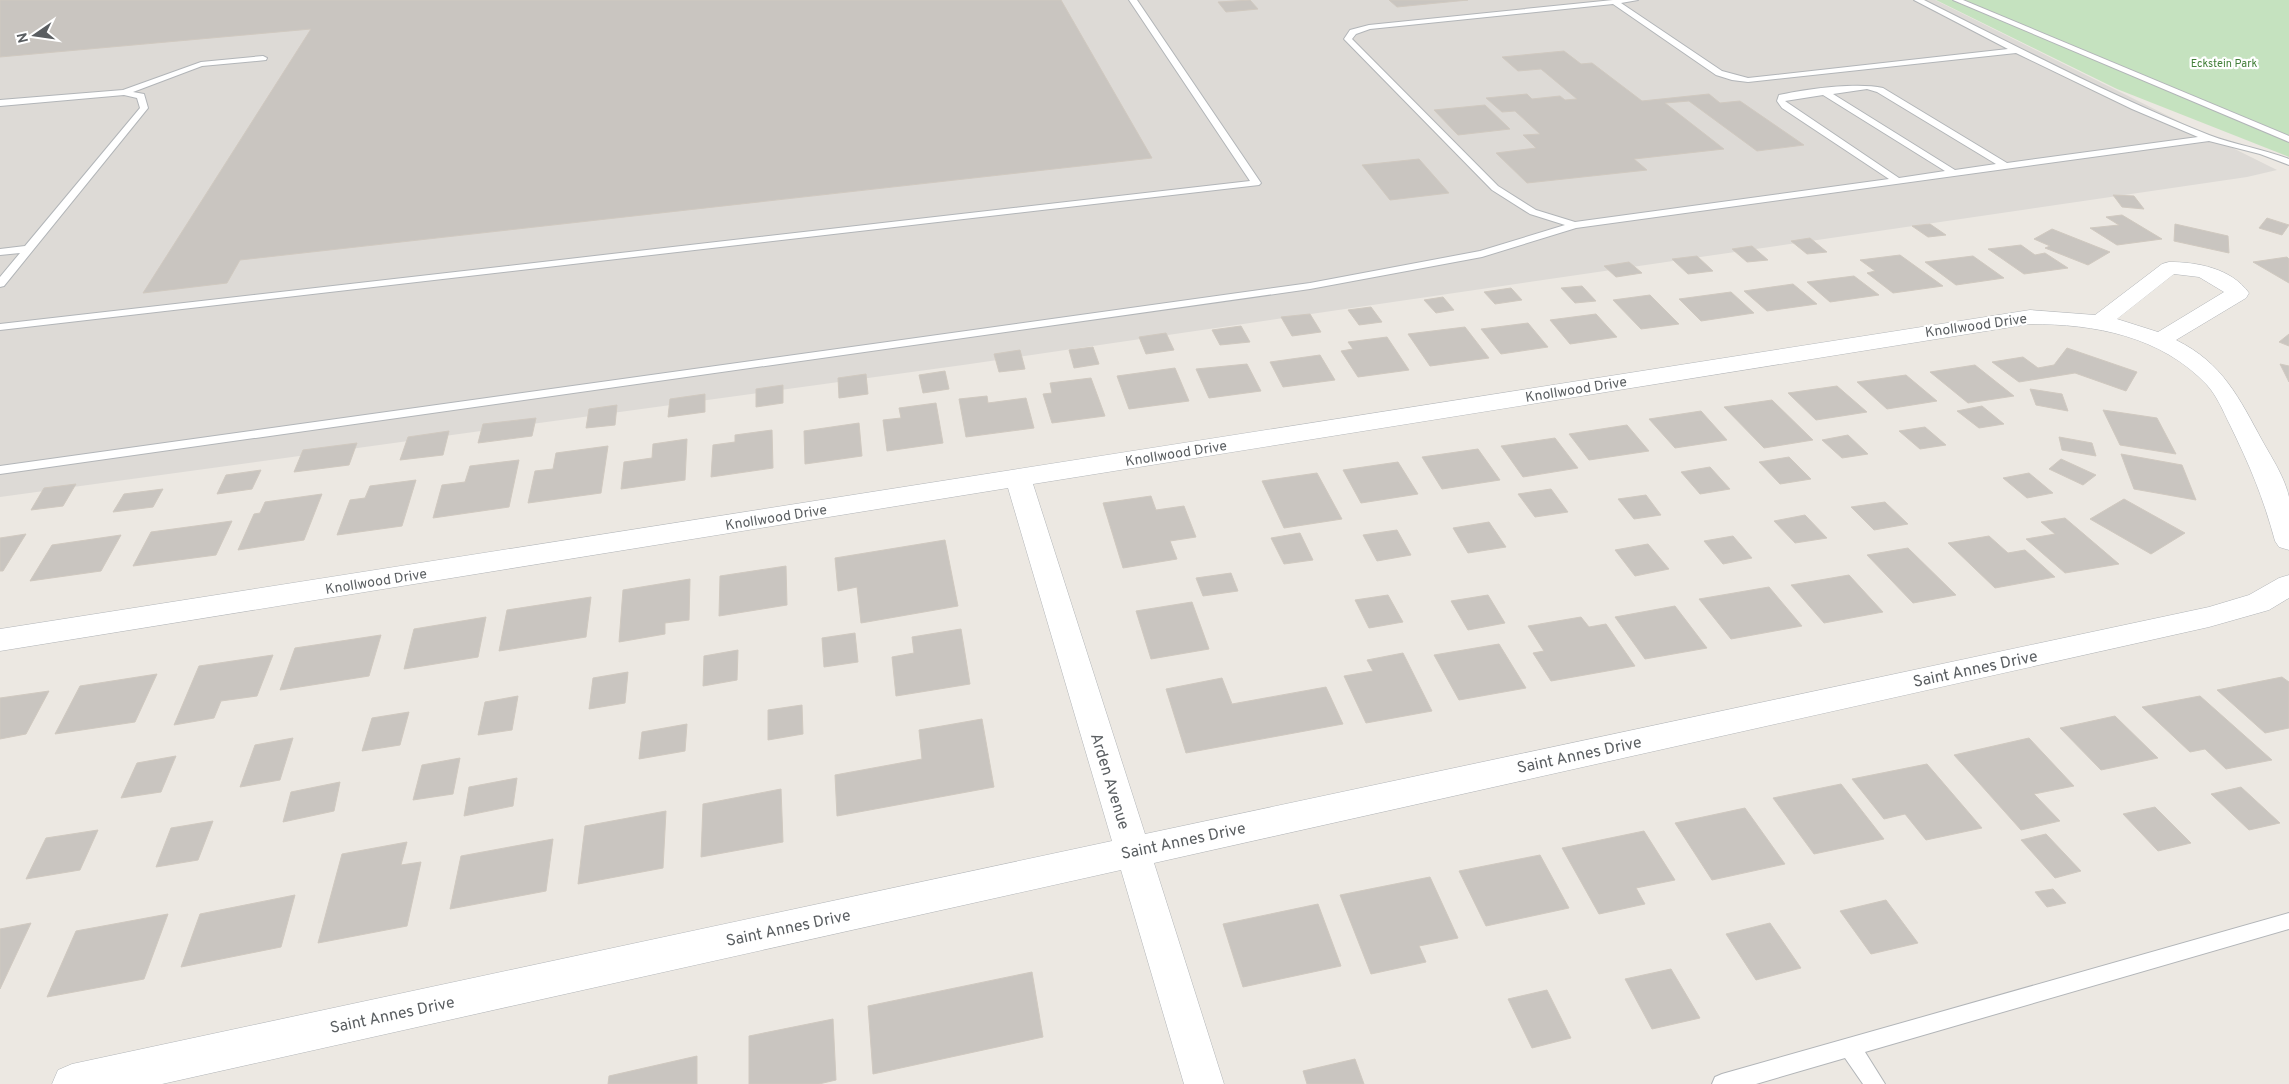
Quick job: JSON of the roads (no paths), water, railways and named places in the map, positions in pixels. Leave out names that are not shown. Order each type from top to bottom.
[{"type":"street","points":[[2101,321],[2169,268],[2200,269],[2223,280],[2238,293],[2158,341]]},
{"type":"street","name":"Knollwood Drive","points":[[0,640],[1986,323],[2052,316],[2101,321]]},
{"type":"street","points":[[2101,321],[2158,341],[2196,363],[2214,379],[2228,397],[2267,474],[2289,541]]},
{"type":"street","name":"Arden Avenue","points":[[1018,479],[1204,1084]]},
{"type":"street","name":"Saint Annes Drive","points":[[72,1084],[2209,617],[2259,603],[2289,584]]},
{"type":"lane","points":[[0,327],[1256,182],[1133,0]]},
{"type":"lane","points":[[1575,225],[1533,212],[1496,188],[1348,40],[1352,32],[1369,27],[1634,0]]},
{"type":"lane","points":[[1918,0],[2150,113],[2209,138],[2263,152],[2289,162]]},
{"type":"lane","points":[[1957,0],[2289,139]]},
{"type":"lane","points":[[1614,2],[1720,73],[1732,78],[1748,80],[2018,50]]},
{"type":"lane","points":[[0,104],[124,92],[201,64],[262,58]]},
{"type":"lane","points":[[1898,181],[1781,101],[1782,97],[1867,86],[1880,90],[2007,167]]},
{"type":"lane","points":[[1824,91],[1955,174]]},
{"type":"lane","points":[[0,284],[144,108],[141,96],[124,92]]},
{"type":"lane","points":[[0,470],[1310,286],[1482,254],[1575,225],[2209,138]]},
{"type":"lane","points":[[0,252],[29,248]]},
{"type":"lane","points":[[1722,1084],[2289,921]]},
{"type":"lane","points":[[1850,1048],[1875,1084]]},
{"type":"park label","name":"Eckstein Park","points":[[2224,63]]}]
